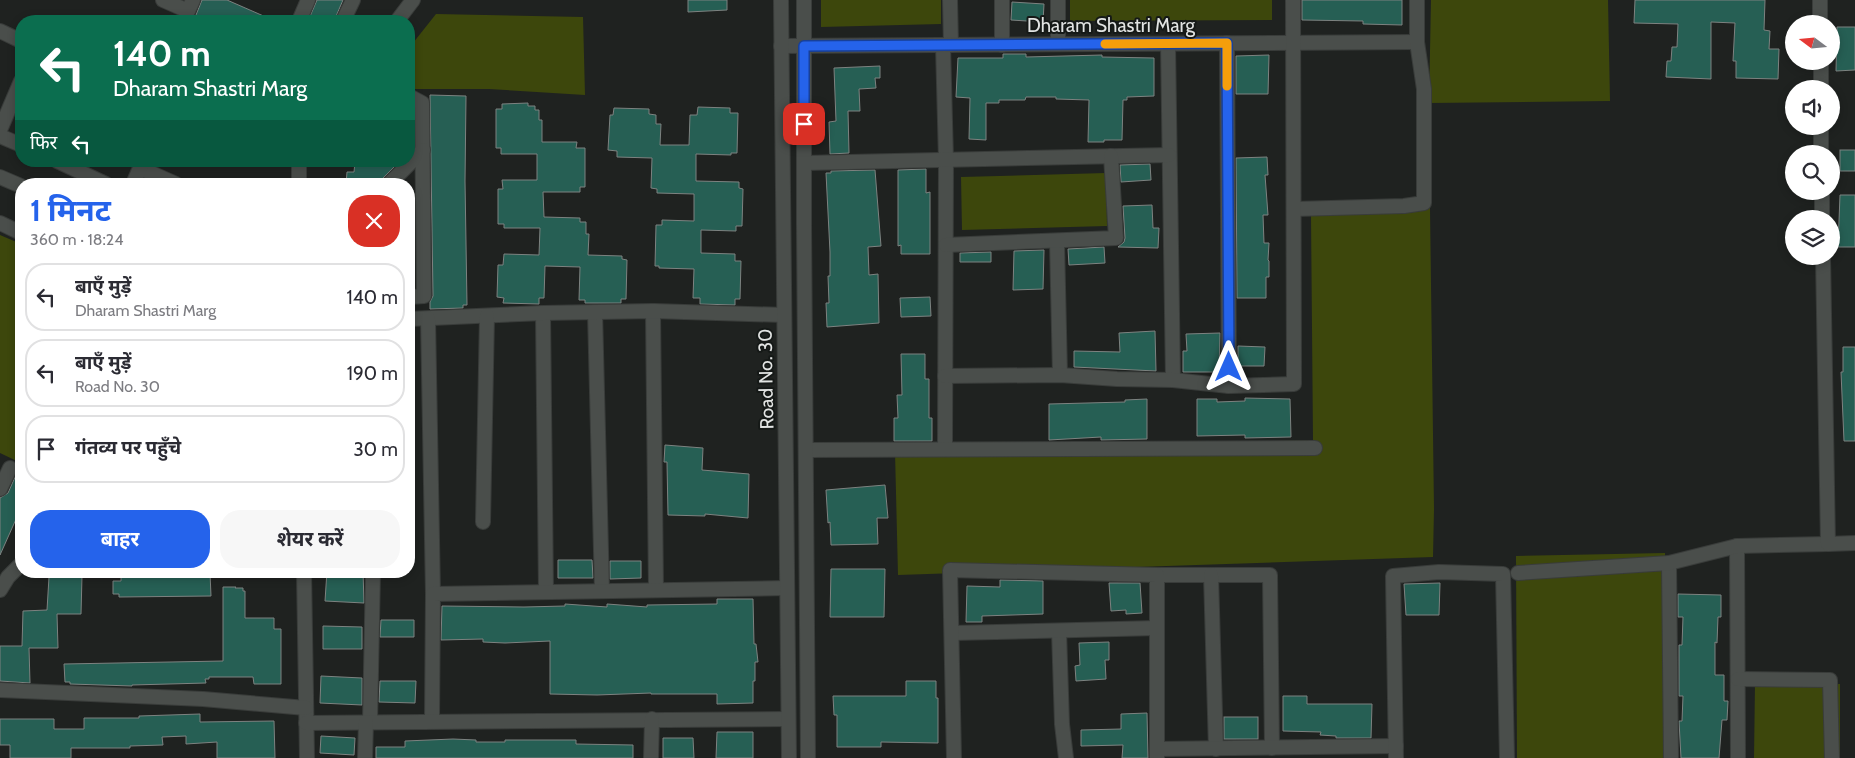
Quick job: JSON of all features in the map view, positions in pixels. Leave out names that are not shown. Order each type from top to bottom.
[{"type":"street","points":[[163,0],[188,11],[193,0]]},
{"type":"street","points":[[302,15],[308,0]]},
{"type":"street","points":[[346,15],[353,0]]},
{"type":"street","points":[[402,15],[413,0]]},
{"type":"street","name":"Road No. 30","points":[[781,0],[789,758]]},
{"type":"street","name":"Road No. 30","points":[[804,0],[808,758]]},
{"type":"street","points":[[946,449],[947,45],[950,0]]},
{"type":"street","points":[[1002,0],[1002,45]]},
{"type":"street","points":[[1058,0],[1058,44]]},
{"type":"street","points":[[945,376],[1060,375],[1173,380],[1229,386],[1294,384],[1293,0]]},
{"type":"street","points":[[1294,209],[1404,206],[1424,203],[1424,88],[1417,42],[1417,0]]},
{"type":"street","points":[[1820,0],[1820,15]]},
{"type":"street","points":[[0,31],[15,38]]},
{"type":"street","name":"Dharam Shastri Marg","points":[[782,46],[1417,42]]},
{"type":"street","points":[[1227,43],[1229,386]]},
{"type":"street","points":[[1168,44],[1173,380]]},
{"type":"street","points":[[0,130],[4,108],[15,91]]},
{"type":"street","points":[[415,100],[422,104],[424,296],[415,297]]},
{"type":"street","points":[[0,136],[15,142]]},
{"type":"street","points":[[415,158],[423,150]]},
{"type":"street","points":[[804,163],[1170,155]]},
{"type":"street","points":[[946,245],[1057,242],[1116,238],[1111,156]]},
{"type":"street","points":[[69,167],[93,178]]},
{"type":"street","points":[[146,167],[166,178]]},
{"type":"street","points":[[395,178],[406,167]]},
{"type":"street","points":[[0,177],[15,183]]},
{"type":"street","points":[[0,223],[15,230]]},
{"type":"street","points":[[1057,242],[1060,375]]},
{"type":"street","points":[[1823,265],[1828,544]]},
{"type":"street","points":[[415,319],[543,313],[653,311],[784,315]]},
{"type":"street","points":[[653,311],[656,590]]},
{"type":"street","points":[[595,312],[602,591]]},
{"type":"street","points":[[543,313],[546,592]]},
{"type":"street","points":[[484,522],[487,316]]},
{"type":"street","points":[[428,319],[432,721]]},
{"type":"street","points":[[806,450],[1315,448]]},
{"type":"street","points":[[0,489],[10,468]]},
{"type":"street","points":[[1518,573],[1669,564],[1737,546],[1855,544]]},
{"type":"street","points":[[1737,546],[1738,758]]},
{"type":"street","points":[[1669,564],[1671,758]]},
{"type":"street","points":[[0,590],[4,575],[15,568]]},
{"type":"street","points":[[954,758],[950,570],[1157,575],[1270,574],[1272,748]]},
{"type":"street","points":[[1157,575],[1157,754],[1216,748],[1396,752],[1393,576],[1439,572],[1503,574],[1507,758]]},
{"type":"street","points":[[1211,575],[1216,748]]},
{"type":"street","points":[[304,578],[307,758]]},
{"type":"street","points":[[365,758],[373,578]]},
{"type":"street","points":[[432,594],[787,588]]},
{"type":"street","points":[[952,633],[1157,628]]},
{"type":"street","points":[[1059,630],[1062,724],[1066,758]]},
{"type":"street","points":[[1738,679],[1830,680],[1832,758]]},
{"type":"street","points":[[0,690],[203,698],[306,708]]},
{"type":"street","points":[[651,758],[652,719]]},
{"type":"street","points":[[306,722],[788,719]]},
{"type":"green space","points":[[821,0],[941,0],[941,24],[821,27]]},
{"type":"green space","points":[[1070,0],[1272,0],[1272,20],[1070,21]]},
{"type":"green space","points":[[1431,0],[1608,0],[1610,101],[1429,103]]},
{"type":"green space","points":[[436,14],[583,17],[585,95],[489,89],[415,89],[415,40]]},
{"type":"green space","points":[[1106,173],[1107,226],[962,230],[961,177]]},
{"type":"green space","points":[[1430,208],[1433,557],[898,575],[895,452],[1313,440],[1311,216]]},
{"type":"green space","points":[[0,235],[15,241],[15,460],[0,453]]},
{"type":"green space","points":[[1665,553],[1669,758],[1517,758],[1516,556]]},
{"type":"green space","points":[[1755,684],[1840,684],[1840,758],[1754,758]]},
{"type":"building","points":[[202,0],[227,0],[261,15],[196,15]]},
{"type":"building","points":[[317,0],[343,0],[337,15],[311,15]]},
{"type":"building","points":[[688,0],[727,0],[727,10],[688,12]]},
{"type":"building","points":[[1302,0],[1402,0],[1402,25],[1363,24],[1363,21],[1302,20]]},
{"type":"building","points":[[1635,0],[1765,0],[1764,30],[1770,31],[1769,49],[1779,49],[1778,79],[1736,78],[1736,61],[1733,61],[1735,23],[1711,22],[1711,79],[1666,77],[1667,61],[1671,61],[1672,47],[1677,47],[1678,24],[1634,23]]},
{"type":"building","points":[[1012,2],[1044,4],[1043,22],[1011,20]]},
{"type":"building","points":[[1840,27],[1855,27],[1855,70],[1836,71],[1840,70]]},
{"type":"building","points":[[1003,54],[1026,54],[1026,57],[1102,55],[1102,57],[1154,58],[1154,96],[1127,97],[1127,100],[1123,100],[1122,140],[1088,142],[1089,100],[1056,99],[1056,97],[1026,97],[1025,100],[999,100],[999,103],[986,103],[986,140],[969,139],[970,98],[956,97],[958,58],[1003,58]]},
{"type":"building","points":[[1269,55],[1268,94],[1236,94],[1236,56]]},
{"type":"building","points":[[880,66],[880,78],[875,78],[876,88],[859,89],[860,111],[848,111],[849,153],[830,154],[829,122],[836,121],[834,68]]},
{"type":"building","points":[[430,95],[466,96],[467,305],[463,305],[463,308],[430,309],[430,302],[433,296]]},
{"type":"building","points":[[528,103],[528,106],[535,106],[535,110],[539,110],[539,120],[542,120],[542,142],[577,142],[576,148],[585,148],[585,187],[580,187],[580,192],[543,192],[544,217],[580,218],[580,222],[586,222],[586,234],[589,234],[588,255],[622,256],[622,259],[627,260],[626,299],[621,299],[621,303],[585,303],[585,300],[579,300],[580,267],[545,266],[544,298],[539,298],[539,304],[503,303],[504,298],[497,297],[498,265],[503,265],[504,254],[539,255],[540,228],[504,228],[504,224],[498,224],[498,189],[503,189],[502,180],[537,180],[537,154],[501,154],[501,148],[496,148],[496,109],[502,109],[502,104]]},
{"type":"building","points":[[698,107],[730,108],[730,113],[738,113],[737,153],[731,153],[731,155],[696,154],[696,181],[739,182],[739,188],[743,189],[742,226],[736,226],[736,231],[701,230],[701,253],[735,254],[735,261],[741,261],[740,299],[735,299],[735,305],[700,304],[700,298],[693,298],[694,269],[659,268],[659,266],[655,266],[656,225],[662,225],[662,220],[694,221],[694,194],[657,193],[657,189],[651,188],[652,158],[617,157],[617,151],[608,150],[610,115],[613,115],[614,108],[649,109],[649,114],[656,115],[656,124],[661,124],[660,145],[689,145],[690,115],[697,115]]},
{"type":"building","points":[[1840,150],[1855,150],[1855,171],[1840,171]]},
{"type":"building","points":[[1267,157],[1268,175],[1265,175],[1268,215],[1263,215],[1264,243],[1269,243],[1269,277],[1266,277],[1266,298],[1237,298],[1236,158]]},
{"type":"building","points":[[1150,164],[1151,180],[1121,182],[1120,165]]},
{"type":"building","points":[[354,167],[394,167],[383,178],[346,178],[347,172],[354,172]]},
{"type":"building","points":[[926,169],[926,193],[930,192],[930,254],[901,254],[901,245],[898,246],[898,170]]},
{"type":"building","points":[[875,170],[881,246],[868,247],[869,275],[878,274],[879,323],[827,327],[826,303],[829,303],[828,276],[830,276],[830,252],[826,173],[831,173],[831,171]]},
{"type":"building","points":[[1840,195],[1855,195],[1855,247],[1840,247]]},
{"type":"building","points":[[1152,205],[1153,228],[1159,228],[1158,248],[1118,247],[1124,242],[1125,238],[1123,206]]},
{"type":"building","points":[[1104,247],[1105,263],[1069,265],[1068,249]]},
{"type":"building","points":[[1044,250],[1043,289],[1013,290],[1014,251]]},
{"type":"building","points":[[991,252],[991,262],[960,262],[960,253]]},
{"type":"building","points":[[930,297],[931,316],[901,317],[900,298]]},
{"type":"building","points":[[1155,331],[1156,371],[1074,367],[1074,351],[1120,352],[1119,333]]},
{"type":"building","points":[[1220,333],[1219,372],[1183,372],[1183,351],[1187,351],[1186,334]]},
{"type":"building","points":[[1238,346],[1265,347],[1264,366],[1238,366]]},
{"type":"building","points":[[1843,347],[1855,347],[1855,441],[1844,441],[1841,372],[1843,372]]},
{"type":"building","points":[[901,354],[925,354],[925,379],[929,379],[929,418],[932,418],[932,441],[894,441],[894,418],[898,418],[897,395],[902,395]]},
{"type":"building","points":[[1245,398],[1290,399],[1291,437],[1245,438],[1245,435],[1197,436],[1197,399],[1217,399],[1217,402],[1245,401]]},
{"type":"building","points":[[1147,399],[1147,439],[1101,440],[1101,437],[1049,440],[1049,404],[1125,402],[1125,400]]},
{"type":"building","points":[[665,445],[703,448],[702,470],[749,474],[748,518],[705,514],[705,516],[668,515],[667,462],[664,462]]},
{"type":"building","points":[[15,477],[15,521],[0,555],[0,498],[8,493]]},
{"type":"building","points":[[885,485],[888,518],[877,518],[878,544],[831,545],[826,490]]},
{"type":"building","points":[[558,560],[592,560],[593,578],[558,578]]},
{"type":"building","points":[[610,561],[641,561],[641,578],[610,579]]},
{"type":"building","points":[[831,569],[885,569],[884,617],[830,617]]},
{"type":"building","points":[[49,578],[82,578],[81,614],[57,614],[58,648],[29,648],[30,683],[0,681],[0,646],[22,646],[23,611],[47,610]]},
{"type":"building","points":[[121,578],[210,578],[211,596],[119,597],[119,594],[113,594],[113,581],[121,581]]},
{"type":"building","points":[[327,578],[363,578],[364,603],[325,601]]},
{"type":"building","points":[[1000,580],[1043,581],[1043,614],[982,616],[982,622],[966,622],[967,586],[1000,587]]},
{"type":"building","points":[[1109,583],[1140,583],[1142,613],[1126,614],[1126,610],[1111,611]]},
{"type":"building","points":[[1440,583],[1439,615],[1406,615],[1404,584]]},
{"type":"building","points":[[223,587],[243,588],[243,591],[245,591],[245,618],[274,618],[274,629],[281,629],[281,684],[254,684],[253,677],[209,677],[209,679],[205,679],[206,683],[132,686],[70,684],[70,682],[65,682],[64,664],[223,661]]},
{"type":"building","points":[[1678,594],[1721,595],[1721,617],[1718,617],[1717,643],[1715,642],[1715,675],[1724,675],[1724,701],[1728,701],[1727,720],[1722,720],[1719,758],[1681,758],[1679,721],[1682,721],[1683,696],[1679,696],[1679,645],[1682,645],[1683,617],[1678,617]]},
{"type":"building","points":[[717,599],[753,599],[754,644],[756,644],[758,662],[755,662],[753,703],[717,704],[717,694],[550,694],[550,641],[505,643],[483,642],[483,639],[441,640],[442,606],[524,607],[565,606],[565,604],[607,607],[607,604],[647,607],[647,605],[717,604]]},
{"type":"building","points":[[381,620],[414,620],[414,637],[380,637]]},
{"type":"building","points":[[323,626],[362,627],[362,649],[323,649]]},
{"type":"building","points":[[1109,642],[1109,660],[1105,660],[1106,679],[1076,681],[1075,666],[1080,665],[1079,643]]},
{"type":"building","points":[[321,676],[362,678],[362,705],[320,703]]},
{"type":"building","points":[[380,681],[416,681],[415,703],[379,702]]},
{"type":"building","points":[[906,681],[936,681],[938,743],[881,742],[881,747],[837,747],[837,715],[834,715],[833,696],[906,696]]},
{"type":"building","points":[[1283,696],[1307,696],[1307,704],[1372,704],[1371,738],[1336,738],[1336,736],[1320,735],[1321,732],[1283,731]]},
{"type":"building","points":[[1147,713],[1148,758],[1122,758],[1123,745],[1081,746],[1081,730],[1121,729],[1121,714]]},
{"type":"building","points":[[200,714],[200,722],[274,721],[275,758],[217,758],[217,742],[186,744],[186,736],[162,737],[163,745],[130,746],[130,748],[71,748],[71,758],[10,758],[10,745],[0,745],[0,719],[54,719],[54,729],[84,729],[84,718],[139,718],[139,716]]},
{"type":"building","points":[[1224,717],[1258,717],[1258,739],[1224,739]]},
{"type":"building","points":[[717,732],[753,732],[753,758],[716,758]]},
{"type":"building","points":[[321,736],[355,738],[354,755],[320,753]]},
{"type":"building","points":[[663,738],[693,738],[694,758],[663,758]]},
{"type":"building","points":[[476,740],[476,742],[576,740],[576,744],[633,745],[633,758],[376,758],[376,747],[405,747],[405,741]]},
{"type":"slow traffic","points":[[1105,44],[1227,43],[1227,86]]},
{"type":"route","points":[[804,124],[804,46],[1227,43],[1229,367]]}]
